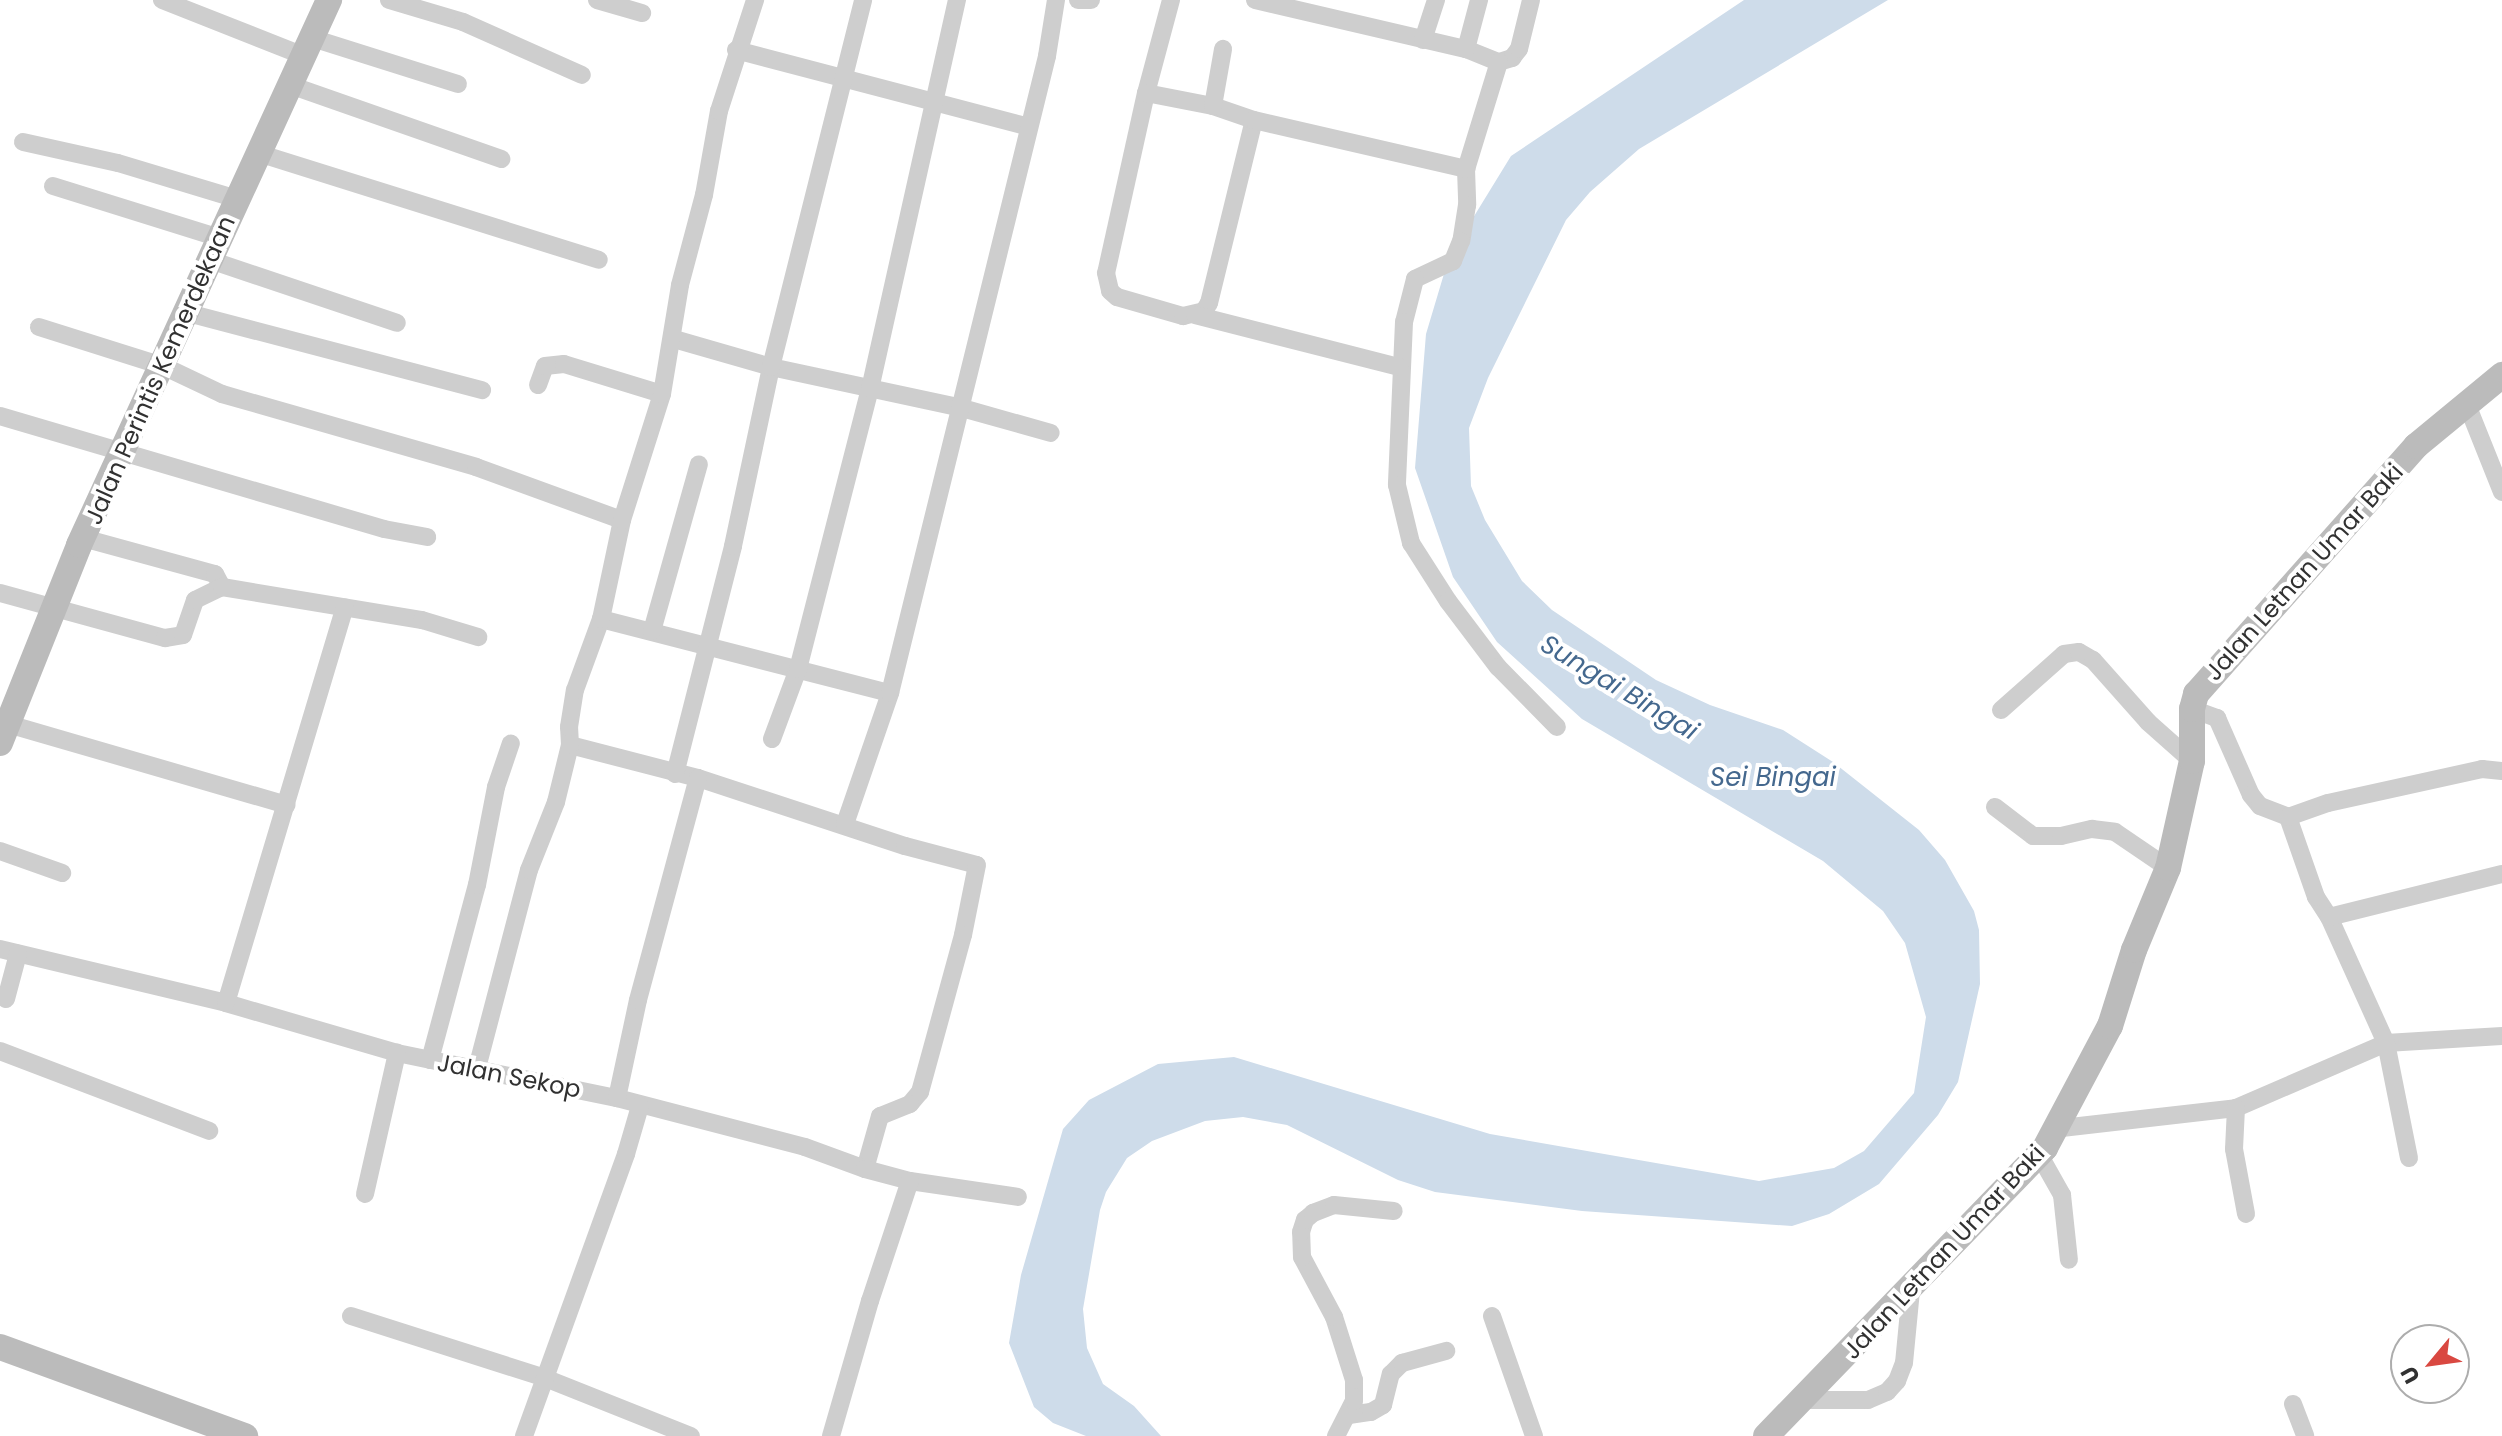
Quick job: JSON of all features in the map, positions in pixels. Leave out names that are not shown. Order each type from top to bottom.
[{"type":"street","points":[[162,0],[308,47],[458,84]]},
{"type":"street","name":"Jalan Perintis Kemerdekaan","points":[[6,718],[83,538],[329,0]]},
{"type":"street","points":[[389,0],[463,22],[582,75]]},
{"type":"street","points":[[597,0],[642,13]]},
{"type":"street","points":[[477,1068],[529,870],[556,802],[570,745],[569,727],[575,690],[601,619],[622,520],[662,394],[674,339],[680,285],[704,195],[719,111],[736,50],[755,0]]},
{"type":"street","points":[[675,774],[708,646],[771,367],[863,0]]},
{"type":"street","points":[[772,739],[798,669],[870,389],[957,0]]},
{"type":"street","points":[[845,824],[890,693],[962,408],[1056,0]]},
{"type":"street","points":[[1078,0],[1091,0]]},
{"type":"street","points":[[1171,0],[1146,93],[1106,282],[1117,297],[1183,316],[1195,315],[1399,367]]},
{"type":"street","points":[[1255,0],[1321,7],[1423,40],[1466,49],[1499,62],[1512,58],[1519,49],[1531,0]]},
{"type":"street","points":[[1423,40],[1436,0]]},
{"type":"street","points":[[1466,49],[1479,0]]},
{"type":"street","points":[[1213,106],[1223,49]]},
{"type":"street","points":[[736,50],[843,81],[1029,127]]},
{"type":"street","points":[[1499,62],[1466,169],[1467,205],[1461,241],[1453,261],[1415,279],[1404,322],[1399,367],[1397,485],[1411,543],[1448,601],[1498,667],[1557,727]]},
{"type":"street","points":[[290,85],[501,159]]},
{"type":"street","points":[[1146,93],[1213,106],[1254,120],[1466,169]]},
{"type":"street","points":[[1195,315],[1204,311],[1209,303],[1254,120]]},
{"type":"street","points":[[23,142],[118,163],[237,199]]},
{"type":"street","points":[[258,153],[599,260]]},
{"type":"street","points":[[53,186],[397,323]]},
{"type":"street","points":[[188,313],[482,390]]},
{"type":"street","points":[[39,327],[163,366],[222,394],[476,467],[622,520]]},
{"type":"street","points":[[674,339],[771,367],[962,408],[1051,433]]},
{"type":"street","points":[[538,385],[545,366],[564,364],[662,394]]},
{"type":"street","name":"Jalan Letnan Umar Baki","points":[[1766,1436],[2040,1156],[2110,1026],[2134,950],[2168,868],[2192,761],[2192,709],[2196,694],[2286,597],[2416,446],[2502,375]]},
{"type":"street","points":[[2466,402],[2502,492]]},
{"type":"street","points":[[0,416],[384,529],[427,537]]},
{"type":"street","points":[[652,631],[699,464]]},
{"type":"street","points":[[83,538],[215,574],[222,587]]},
{"type":"street","points":[[0,593],[135,632],[174,639],[183,635],[195,600],[222,587],[422,620],[478,637]]},
{"type":"street","points":[[226,1003],[345,607]]},
{"type":"street","points":[[601,619],[890,693]]},
{"type":"street","points":[[2001,710],[2064,654],[2079,652],[2093,660],[2148,722],[2192,761]]},
{"type":"street","points":[[2192,709],[2217,718],[2251,795],[2260,806],[2288,817],[2328,803],[2482,769],[2502,771]]},
{"type":"street","points":[[6,718],[286,805]]},
{"type":"street","points":[[430,1060],[477,885],[496,787],[511,743]]},
{"type":"street","points":[[570,745],[698,778],[905,846],[977,865],[963,935],[920,1092],[910,1104],[880,1116],[865,1169]]},
{"type":"street","points":[[617,1098],[638,1000],[698,778]]},
{"type":"street","points":[[1995,807],[2033,836],[2061,836],[2092,829],[2115,832],[2168,868]]},
{"type":"street","points":[[2288,817],[2316,897],[2329,917],[2386,1043],[2409,1158]]},
{"type":"street","points":[[0,851],[62,873]]},
{"type":"street","points":[[2329,917],[2502,874]]},
{"type":"street","points":[[6,999],[9,951]]},
{"type":"street","name":"Jalan Sekop","points":[[9,951],[226,1003],[397,1053],[617,1098],[805,1147],[865,1169],[910,1181],[1018,1197]]},
{"type":"street","points":[[2053,1129],[2236,1108],[2386,1043],[2502,1036]]},
{"type":"street","points":[[0,1051],[209,1131]]},
{"type":"street","points":[[365,1194],[397,1053]]},
{"type":"street","points":[[524,1436],[626,1154],[640,1106]]},
{"type":"street","points":[[2236,1108],[2234,1149],[2246,1214]]},
{"type":"street","points":[[2040,1156],[2062,1195],[2069,1260]]},
{"type":"street","points":[[831,1436],[870,1301],[910,1181]]},
{"type":"street","points":[[1336,1436],[1354,1401],[1354,1380],[1346,1347],[1302,1257],[1301,1232],[1305,1220],[1313,1213],[1334,1205],[1394,1211]]},
{"type":"street","points":[[1803,1400],[1868,1400],[1887,1392],[1904,1363],[1911,1290]]},
{"type":"street","points":[[351,1316],[545,1378],[691,1436]]},
{"type":"street","points":[[1492,1316],[1534,1436]]},
{"type":"street","points":[[0,1347],[234,1434]]},
{"type":"street","points":[[1349,1415],[1371,1412],[1383,1405],[1391,1374],[1402,1363],[1446,1351]]},
{"type":"street","points":[[2293,1404],[2305,1436]]},
{"type":"water","name":"Sei Bingai","points":[[1744,0],[1888,0],[1639,149],[1590,192],[1566,220],[1488,378],[1469,428],[1471,486],[1485,520],[1522,581],[1552,610],[1656,680],[1710,705],[1783,730],[1833,762],[1919,830],[1945,860],[1974,911],[1979,930],[1980,984],[1958,1082],[1938,1115],[1879,1184],[1829,1214],[1792,1226],[1582,1211],[1435,1192],[1398,1180],[1287,1125],[1243,1117],[1205,1121],[1152,1141],[1127,1158],[1106,1192],[1100,1210],[1083,1309],[1087,1348],[1103,1384],[1134,1406],[1161,1436],[1086,1436],[1053,1423],[1034,1407],[1009,1343],[1021,1275],[1063,1129],[1089,1100],[1158,1064],[1234,1057],[1490,1134],[1759,1181],[1834,1168],[1864,1151],[1914,1093],[1926,1017],[1905,943],[1883,911],[1823,861],[1582,719],[1497,642],[1453,577],[1415,468],[1426,334],[1449,257],[1511,156]]},
{"type":"water label","name":"Sungai Bingai","points":[[1619,688]]}]
